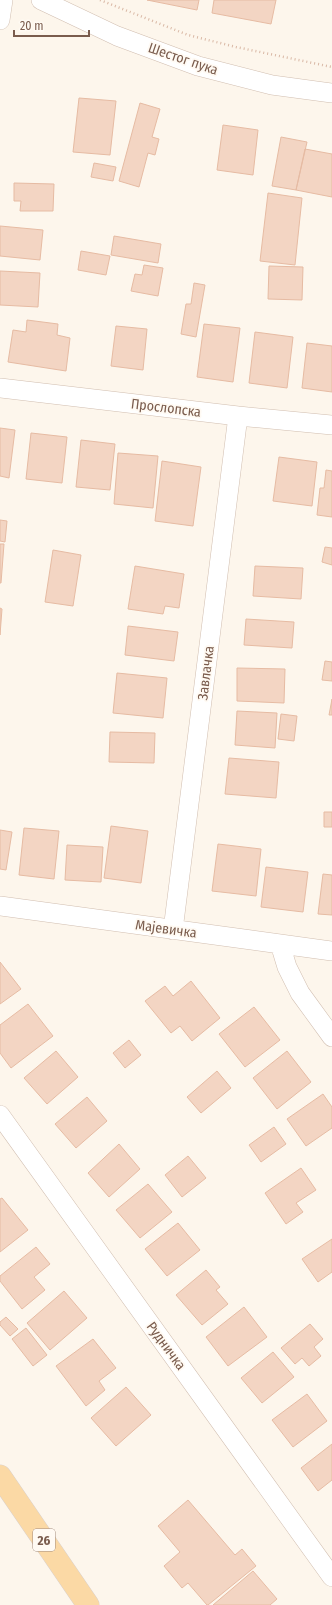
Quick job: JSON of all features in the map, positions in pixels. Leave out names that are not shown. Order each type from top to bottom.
[{"type":"main road","name":"26","points":[[0,1476],[88,1605]]},
{"type":"street","points":[[0,20],[3,0]]},
{"type":"street","name":"Шестог пука","points":[[41,0],[117,36],[198,66],[272,85],[332,93]]},
{"type":"street","name":"Прослопска","points":[[0,388],[332,426]]},
{"type":"street","name":"Завлачка","points":[[173,930],[238,416]]},
{"type":"street","name":"Мајевичка","points":[[0,906],[332,951]]},
{"type":"street","points":[[280,944],[287,967],[300,993],[332,1037]]},
{"type":"street","name":"Рудничка","points":[[0,1115],[332,1577]]},
{"type":"path","points":[[100,0],[188,35],[236,47],[332,67]]},
{"type":"building","points":[[147,0],[199,0],[197,10]]},
{"type":"building","points":[[214,0],[276,0],[271,24],[212,13]]},
{"type":"building","points":[[79,98],[116,101],[110,155],[73,152]]},
{"type":"building","points":[[140,103],[160,109],[152,137],[159,139],[155,155],[148,153],[139,187],[119,181]]},
{"type":"building","points":[[223,125],[258,130],[253,175],[217,170]]},
{"type":"building","points":[[281,137],[307,142],[296,190],[272,186]]},
{"type":"building","points":[[305,149],[332,154],[332,197],[296,190]]},
{"type":"building","points":[[94,163],[116,167],[113,181],[91,177]]},
{"type":"building","points":[[14,183],[54,184],[53,211],[20,211],[21,201],[14,201]]},
{"type":"building","points":[[268,193],[302,198],[295,265],[260,261]]},
{"type":"building","points":[[0,226],[43,230],[40,260],[0,256]]},
{"type":"building","points":[[114,236],[161,244],[158,263],[111,255]]},
{"type":"building","points":[[81,251],[110,256],[106,275],[78,270]]},
{"type":"building","points":[[144,265],[163,268],[158,296],[131,291],[135,274],[142,275]]},
{"type":"building","points":[[269,266],[303,267],[302,300],[268,299]]},
{"type":"building","points":[[0,271],[40,273],[38,307],[0,305]]},
{"type":"building","points":[[194,283],[205,285],[196,337],[181,334],[186,304],[191,304]]},
{"type":"building","points":[[27,320],[58,324],[57,335],[70,338],[66,371],[8,362],[13,330],[26,332]]},
{"type":"building","points":[[204,324],[240,328],[233,382],[197,377]]},
{"type":"building","points":[[116,326],[147,329],[143,370],[111,366]]},
{"type":"building","points":[[255,332],[293,337],[287,388],[249,383]]},
{"type":"building","points":[[307,343],[332,346],[332,392],[302,388]]},
{"type":"building","points":[[0,428],[15,430],[9,478],[0,476]]},
{"type":"building","points":[[31,433],[67,437],[62,483],[26,479]]},
{"type":"building","points":[[81,440],[115,444],[110,490],[76,487]]},
{"type":"building","points":[[118,453],[158,456],[153,508],[114,504]]},
{"type":"building","points":[[279,457],[317,462],[312,506],[273,501]]},
{"type":"building","points":[[162,461],[201,467],[193,526],[155,521]]},
{"type":"building","points":[[326,470],[332,471],[332,517],[317,515],[320,488],[324,488]]},
{"type":"building","points":[[0,520],[7,521],[5,542],[0,541]]},
{"type":"building","points":[[0,544],[4,544],[1,583],[0,583]]},
{"type":"building","points":[[325,547],[332,548],[332,565],[322,562]]},
{"type":"building","points":[[53,550],[81,555],[73,606],[45,602]]},
{"type":"building","points":[[135,566],[184,574],[179,608],[165,606],[163,614],[128,609]]},
{"type":"building","points":[[255,566],[303,568],[301,599],[253,596]]},
{"type":"building","points":[[0,608],[2,609],[0,635]]},
{"type":"building","points":[[246,619],[294,622],[292,648],[244,645]]},
{"type":"building","points":[[128,626],[178,632],[174,661],[125,655]]},
{"type":"building","points":[[325,661],[332,662],[332,681],[322,680]]},
{"type":"building","points":[[237,668],[285,669],[284,703],[237,701]]},
{"type":"building","points":[[117,673],[167,678],[163,718],[113,713]]},
{"type":"building","points":[[332,699],[332,715],[329,715]]},
{"type":"building","points":[[237,711],[277,713],[275,748],[235,745]]},
{"type":"building","points":[[281,714],[297,716],[294,741],[278,739]]},
{"type":"building","points":[[110,732],[155,733],[154,763],[109,762]]},
{"type":"building","points":[[229,758],[279,762],[276,798],[225,794]]},
{"type":"building","points":[[324,812],[332,812],[332,827],[324,827]]},
{"type":"building","points":[[111,826],[148,831],[141,883],[104,878]]},
{"type":"building","points":[[24,828],[59,831],[54,879],[19,875]]},
{"type":"building","points":[[0,830],[12,832],[6,870],[0,869]]},
{"type":"building","points":[[218,844],[261,849],[256,896],[212,891]]},
{"type":"building","points":[[67,845],[103,847],[101,882],[65,880]]},
{"type":"building","points":[[266,867],[308,872],[303,912],[261,907]]},
{"type":"building","points":[[323,874],[332,875],[332,915],[318,914]]},
{"type":"building","points":[[0,962],[21,989],[0,1004]]},
{"type":"building","points":[[191,981],[220,1018],[192,1041],[180,1026],[171,1033],[145,1001],[165,986],[173,996]]},
{"type":"building","points":[[28,1004],[53,1036],[11,1068],[0,1053],[0,1025]]},
{"type":"building","points":[[254,1007],[280,1040],[245,1067],[219,1034]]},
{"type":"building","points":[[129,1040],[141,1055],[125,1068],[113,1053]]},
{"type":"building","points":[[56,1051],[78,1077],[47,1104],[24,1078]]},
{"type":"building","points":[[287,1051],[311,1082],[277,1109],[253,1078]]},
{"type":"building","points":[[217,1071],[231,1088],[201,1113],[187,1097]]},
{"type":"building","points":[[323,1094],[332,1107],[332,1128],[306,1146],[287,1119]]},
{"type":"building","points":[[87,1097],[107,1121],[76,1148],[55,1124]]},
{"type":"building","points":[[274,1127],[286,1144],[261,1162],[249,1145]]},
{"type":"building","points":[[119,1144],[140,1169],[109,1197],[88,1173]]},
{"type":"building","points":[[188,1156],[206,1178],[182,1197],[165,1175]]},
{"type":"building","points":[[301,1168],[316,1190],[296,1203],[303,1212],[286,1224],[265,1193]]},
{"type":"building","points":[[148,1184],[172,1212],[140,1238],[116,1210]]},
{"type":"building","points":[[2,1198],[28,1230],[0,1252],[0,1199]]},
{"type":"building","points":[[178,1223],[200,1250],[167,1276],[145,1249]]},
{"type":"building","points":[[332,1239],[332,1272],[318,1282],[302,1259]]},
{"type":"building","points":[[36,1247],[50,1264],[34,1277],[45,1290],[22,1309],[0,1281],[0,1276]]},
{"type":"building","points":[[206,1270],[220,1287],[216,1290],[228,1304],[202,1325],[176,1295]]},
{"type":"building","points":[[64,1291],[87,1318],[50,1350],[27,1323]]},
{"type":"building","points":[[244,1307],[267,1337],[228,1366],[206,1337]]},
{"type":"building","points":[[6,1317],[18,1329],[10,1336],[0,1325],[0,1322]]},
{"type":"building","points":[[310,1324],[323,1339],[314,1347],[321,1356],[309,1366],[302,1358],[295,1364],[281,1348]]},
{"type":"building","points":[[26,1328],[47,1355],[33,1366],[12,1339]]},
{"type":"building","points":[[93,1339],[116,1368],[99,1381],[105,1390],[86,1406],[56,1366]]},
{"type":"building","points":[[273,1352],[294,1377],[262,1403],[241,1378]]},
{"type":"building","points":[[126,1387],[151,1415],[116,1446],[91,1418]]},
{"type":"building","points":[[307,1394],[327,1421],[293,1447],[272,1420]]},
{"type":"building","points":[[332,1444],[332,1480],[318,1491],[301,1468]]},
{"type":"building","points":[[188,1500],[235,1555],[242,1549],[256,1566],[208,1605],[188,1583],[182,1588],[164,1566],[180,1552],[158,1526]]},
{"type":"building","points":[[253,1571],[277,1599],[270,1605],[213,1605]]}]
